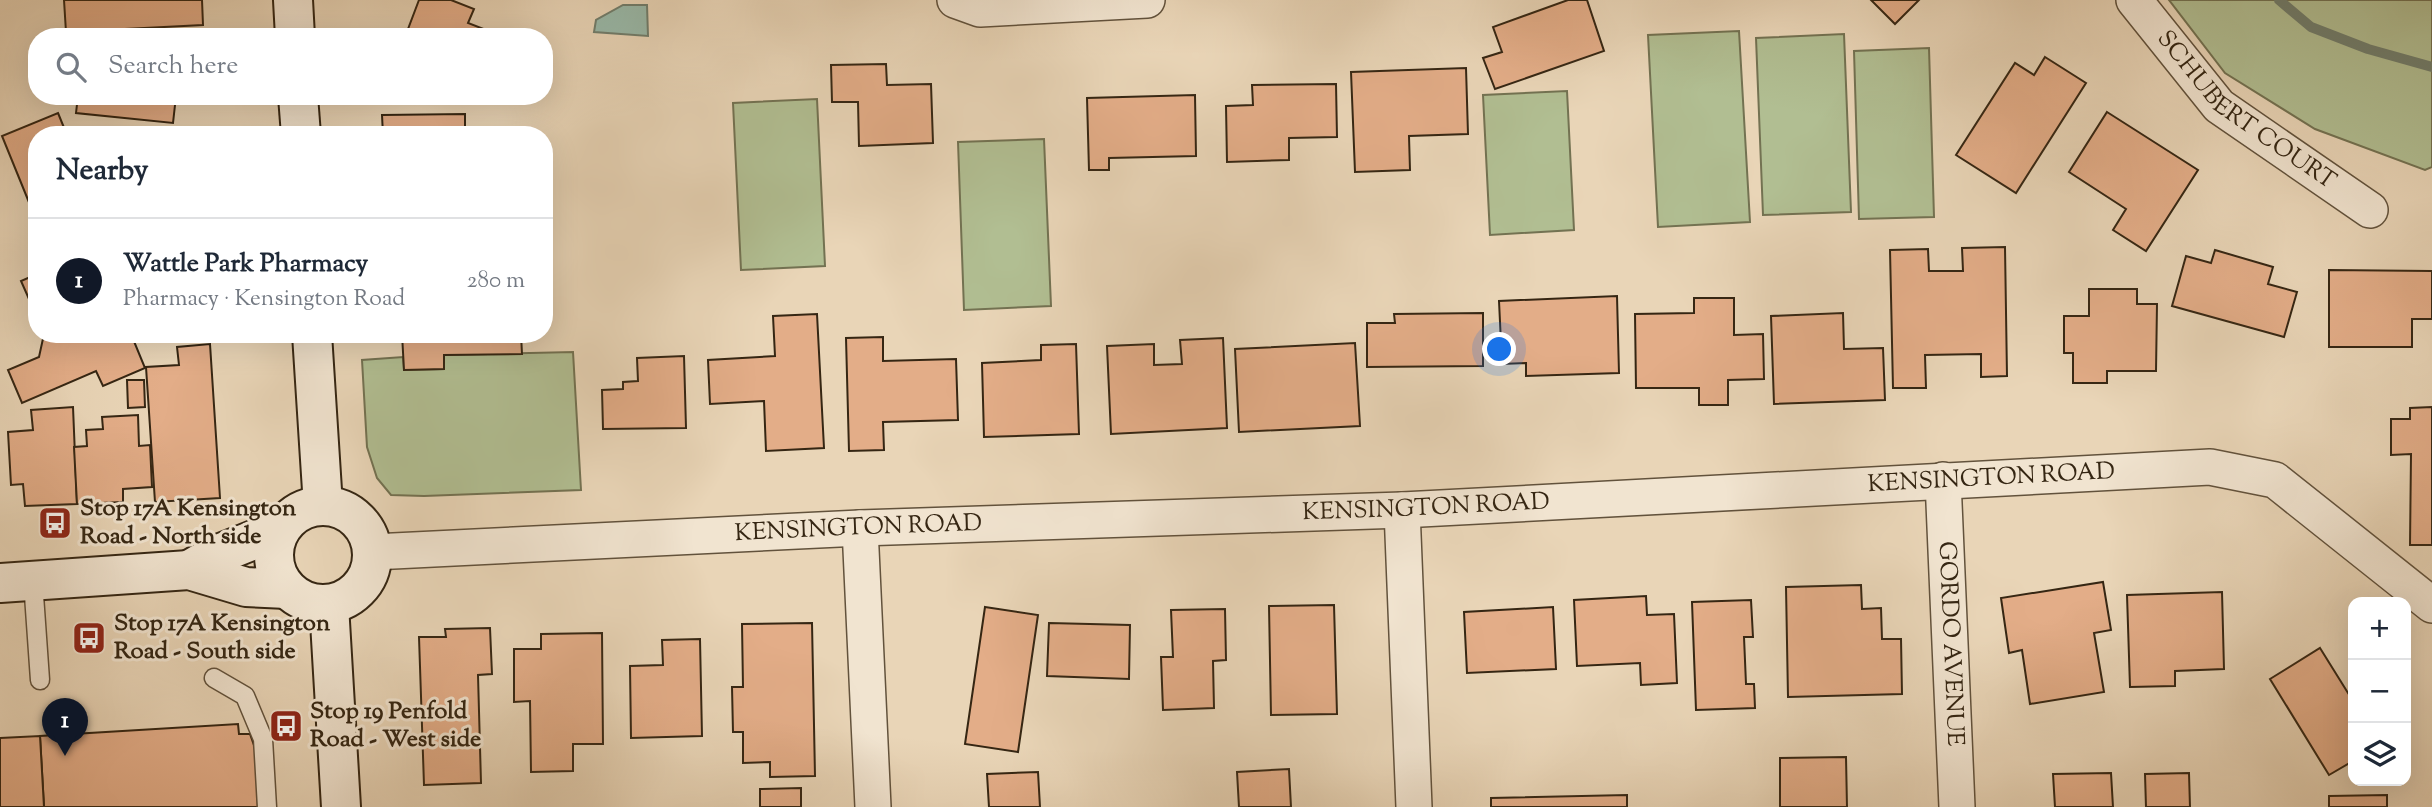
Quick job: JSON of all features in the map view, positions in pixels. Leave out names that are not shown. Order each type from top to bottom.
[{"type":"main road","points":[[293,0],[295,28]]},
{"type":"main road","points":[[299,105],[301,126]]},
{"type":"main road","points":[[313,343],[323,506]]},
{"type":"main road","points":[[323,506],[338,508],[363,525],[373,552],[366,582],[343,601],[329,604],[299,599],[287,589],[278,576],[274,560],[275,544],[281,529],[292,516],[307,509],[323,506]]},
{"type":"main road","points":[[189,570],[211,557],[281,529]]},
{"type":"main road","points":[[17,582],[189,570],[246,587],[287,589]]},
{"type":"main road","points":[[329,604],[341,807]]},
{"type":"street","points":[[955,0],[980,9],[1147,0]]},
{"type":"street","name":"SCHUBERT COURT","points":[[2134,0],[2219,106],[2370,210]]},
{"type":"street","name":"KENSINGTON ROAD","points":[[373,552],[860,528],[1402,510],[2210,467],[2275,480],[2432,605]]},
{"type":"street","name":"GORDO AVENUE","points":[[1942,480],[1957,807]]},
{"type":"street","points":[[1402,510],[1414,807]]},
{"type":"street","points":[[860,528],[873,807]]},
{"type":"lane","points":[[17,582],[40,680]]},
{"type":"lane","points":[[215,678],[245,696],[263,739],[267,807]]},
{"type":"shaded area","points":[[2169,0],[2432,0],[2432,167],[2425,170],[2315,129],[2225,73]]},
{"type":"shaded area","points":[[623,5],[647,5],[648,36],[594,32],[596,20]]},
{"type":"shaded area","points":[[1739,31],[1750,222],[1658,227],[1648,35]]},
{"type":"shaded area","points":[[1844,34],[1851,212],[1763,215],[1756,38]]},
{"type":"shaded area","points":[[1929,48],[1934,217],[1859,219],[1854,51]]},
{"type":"shaded area","points":[[1567,91],[1574,230],[1490,235],[1483,95]]},
{"type":"shaded area","points":[[817,99],[825,266],[741,270],[733,103]]},
{"type":"shaded area","points":[[1044,139],[1051,306],[964,310],[958,142]]},
{"type":"shaded area","points":[[573,352],[581,490],[391,495],[377,478],[367,447],[362,360],[403,357],[404,370],[444,369],[444,355]]},
{"type":"building","points":[[64,0],[202,0],[203,25],[66,28]]},
{"type":"building","points":[[419,0],[451,0],[474,9],[468,23],[481,28],[408,28]]},
{"type":"building","points":[[1568,0],[1587,0],[1604,51],[1495,89],[1483,58],[1502,52],[1493,27]]},
{"type":"building","points":[[1871,0],[1919,0],[1895,24]]},
{"type":"building","points":[[2045,57],[2086,83],[2016,193],[1956,155],[2015,63],[2034,75]]},
{"type":"building","points":[[886,64],[887,85],[931,84],[933,143],[859,146],[858,102],[832,102],[831,65]]},
{"type":"building","points":[[1466,68],[1468,134],[1409,136],[1410,170],[1355,172],[1351,72]]},
{"type":"building","points":[[1336,84],[1337,137],[1289,138],[1289,160],[1227,162],[1226,106],[1253,105],[1252,85]]},
{"type":"building","points":[[1195,95],[1196,156],[1109,158],[1109,170],[1089,170],[1087,98]]},
{"type":"building","points":[[77,105],[175,105],[173,123],[76,113]]},
{"type":"building","points":[[2107,112],[2198,170],[2146,251],[2113,230],[2126,209],[2069,172]]},
{"type":"building","points":[[58,113],[63,126],[28,126],[28,200],[2,136]]},
{"type":"building","points":[[465,114],[465,126],[383,126],[382,115]]},
{"type":"building","points":[[2005,247],[2007,376],[1981,377],[1981,354],[1925,355],[1926,388],[1893,388],[1890,250],[1928,249],[1929,271],[1963,271],[1962,248]]},
{"type":"building","points":[[2215,250],[2273,267],[2268,284],[2297,292],[2284,337],[2172,306],[2186,256],[2211,263]]},
{"type":"building","points":[[2329,270],[2432,271],[2432,319],[2412,319],[2412,347],[2329,347]]},
{"type":"building","points":[[28,278],[28,297],[21,281]]},
{"type":"building","points":[[2089,289],[2137,289],[2137,304],[2157,304],[2156,371],[2107,371],[2107,383],[2073,383],[2073,353],[2064,353],[2064,316],[2089,316]]},
{"type":"building","points":[[1617,296],[1619,373],[1526,376],[1526,363],[1502,364],[1499,301]]},
{"type":"building","points":[[1694,298],[1734,298],[1734,335],[1763,334],[1764,379],[1728,380],[1728,405],[1699,405],[1699,388],[1636,388],[1635,314],[1694,313]]},
{"type":"building","points":[[1483,313],[1483,366],[1367,367],[1367,323],[1395,323],[1394,314]]},
{"type":"building","points":[[1843,313],[1844,349],[1883,348],[1885,400],[1774,404],[1771,316]]},
{"type":"building","points":[[817,314],[824,448],[766,451],[764,401],[710,404],[708,360],[775,356],[773,316]]},
{"type":"building","points":[[883,337],[883,361],[956,359],[958,420],[883,422],[884,450],[849,451],[846,338]]},
{"type":"building","points":[[1223,338],[1227,428],[1111,434],[1107,346],[1154,344],[1154,365],[1182,364],[1180,340]]},
{"type":"building","points":[[42,343],[135,343],[145,368],[103,386],[96,371],[22,403],[8,370],[39,357]]},
{"type":"building","points":[[402,343],[521,343],[522,354],[444,355],[444,369],[404,370]]},
{"type":"building","points":[[1355,343],[1360,426],[1239,432],[1235,349]]},
{"type":"building","points":[[210,344],[220,498],[155,502],[146,367],[179,365],[177,347]]},
{"type":"building","points":[[1076,344],[1079,434],[984,437],[982,363],[1041,360],[1041,345]]},
{"type":"building","points":[[684,356],[686,428],[603,429],[602,390],[623,389],[623,382],[638,381],[637,358]]},
{"type":"building","points":[[127,380],[144,380],[145,407],[128,408]]},
{"type":"building","points":[[73,407],[77,504],[25,506],[23,484],[11,485],[8,432],[33,430],[31,410]]},
{"type":"building","points":[[2432,407],[2432,545],[2410,545],[2411,454],[2391,455],[2391,419],[2410,419],[2410,408]]},
{"type":"building","points":[[138,415],[139,446],[150,445],[152,487],[123,489],[123,502],[77,504],[74,447],[87,446],[86,430],[103,429],[102,417]]},
{"type":"building","points":[[2103,582],[2111,630],[2094,633],[2104,692],[2030,704],[2022,650],[2009,653],[2001,598]]},
{"type":"building","points":[[1861,585],[1862,609],[1881,608],[1882,639],[1901,639],[1902,694],[1788,697],[1786,587]]},
{"type":"building","points":[[2222,592],[2224,669],[2175,671],[2175,686],[2130,687],[2127,595]]},
{"type":"building","points":[[1646,596],[1647,615],[1674,614],[1677,683],[1641,685],[1640,663],[1577,666],[1574,600]]},
{"type":"building","points":[[1751,600],[1753,637],[1744,637],[1746,684],[1754,684],[1755,708],[1696,710],[1692,602]]},
{"type":"building","points":[[1334,605],[1337,714],[1271,715],[1269,606]]},
{"type":"building","points":[[985,607],[1038,615],[1018,752],[965,744]]},
{"type":"building","points":[[1553,607],[1556,669],[1467,673],[1464,612]]},
{"type":"building","points":[[1225,609],[1226,660],[1213,661],[1214,708],[1163,710],[1161,657],[1173,657],[1171,610]]},
{"type":"building","points":[[812,623],[815,776],[770,777],[770,762],[743,763],[743,732],[733,732],[732,687],[743,687],[742,624]]},
{"type":"building","points":[[1049,623],[1130,625],[1129,679],[1047,676]]},
{"type":"building","points":[[490,628],[492,674],[478,675],[481,783],[424,785],[419,637],[446,637],[445,629]]},
{"type":"building","points":[[602,633],[603,744],[573,744],[573,771],[531,772],[530,701],[514,702],[514,649],[541,649],[541,634]]},
{"type":"building","points":[[700,639],[702,736],[631,738],[630,666],[663,665],[662,640]]},
{"type":"building","points":[[2320,648],[2348,693],[2348,764],[2329,775],[2270,679]]},
{"type":"building","points":[[238,724],[239,734],[250,734],[256,751],[258,807],[44,807],[40,736]]},
{"type":"building","points":[[40,736],[44,807],[0,807],[0,738]]},
{"type":"building","points":[[1846,757],[1847,807],[1780,807],[1780,758]]},
{"type":"building","points":[[1289,769],[1291,807],[1239,807],[1237,772]]},
{"type":"building","points":[[1038,772],[1040,807],[989,807],[987,774]]},
{"type":"building","points":[[2111,773],[2113,807],[2055,807],[2053,774]]},
{"type":"building","points":[[2189,773],[2190,807],[2146,807],[2145,774]]},
{"type":"building","points":[[801,788],[801,807],[760,807],[760,789]]},
{"type":"building","points":[[1627,795],[1627,807],[1491,807],[1491,798]]},
{"type":"building","points":[[2387,795],[2387,807],[2329,807],[2329,796]]},
{"type":"waterway","points":[[2279,0],[2311,27],[2368,49],[2432,67]]},
{"type":"place","name":"Stop 17A Kensington Road - North side","points":[[55,523]]},
{"type":"place","name":"Stop 17A Kensington Road - South side","points":[[89,638]]},
{"type":"place","name":"Stop 19 Penfold Road - West side","points":[[286,726]]},
{"type":"place","name":"Wattle Park Pharmacy","points":[[65,756]]}]
